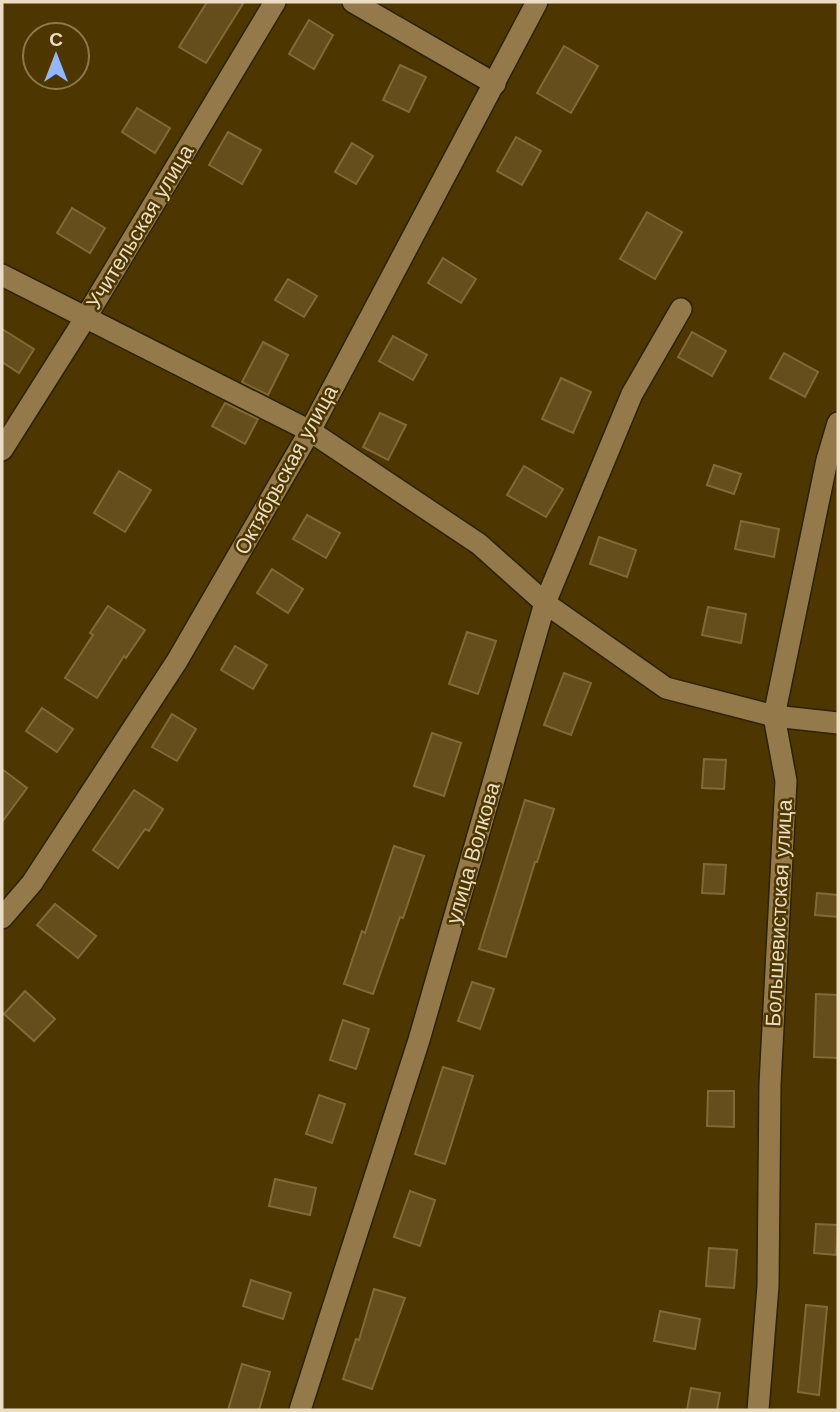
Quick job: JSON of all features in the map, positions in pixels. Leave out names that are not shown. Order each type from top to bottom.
[{"type":"street","name":"Учительская улица","points":[[2,450],[86,317],[275,2]]},
{"type":"street","points":[[353,2],[495,84]]},
{"type":"street","name":"Октябрьская улица","points":[[2,918],[32,883],[177,661],[310,431],[537,2]]},
{"type":"street","points":[[2,275],[310,431],[479,544],[545,604],[666,688],[774,716],[838,723]]},
{"type":"street","name":"улица Волкова","points":[[300,1410],[419,1040],[545,604],[632,394],[681,309]]},
{"type":"street","name":"Большевистская улица","points":[[758,1410],[768,1286],[769,1084],[786,780],[774,716],[827,460],[838,424]]},
{"type":"building","points":[[207,2],[244,2],[206,63],[179,47]]},
{"type":"building","points":[[309,20],[333,35],[314,69],[289,54]]},
{"type":"building","points":[[564,46],[598,66],[571,113],[537,93]]},
{"type":"building","points":[[400,65],[426,77],[409,112],[383,100]]},
{"type":"building","points":[[137,108],[170,128],[155,153],[122,132]]},
{"type":"building","points":[[228,132],[261,150],[242,184],[209,165]]},
{"type":"building","points":[[516,137],[541,151],[522,185],[497,171]]},
{"type":"building","points":[[352,143],[373,156],[356,184],[335,172]]},
{"type":"building","points":[[72,208],[105,228],[90,253],[57,233]]},
{"type":"building","points":[[647,212],[682,232],[655,279],[620,259]]},
{"type":"building","points":[[443,258],[476,279],[461,303],[428,283]]},
{"type":"building","points":[[288,279],[317,296],[304,317],[275,300]]},
{"type":"building","points":[[2,329],[34,349],[19,373],[2,362]]},
{"type":"building","points":[[692,332],[726,351],[712,376],[678,357]]},
{"type":"building","points":[[393,336],[427,355],[413,380],[379,361]]},
{"type":"building","points":[[263,342],[288,355],[268,395],[242,382]]},
{"type":"building","points":[[784,353],[818,372],[805,397],[770,378]]},
{"type":"building","points":[[561,378],[591,392],[573,433],[542,419]]},
{"type":"building","points":[[225,403],[258,419],[245,444],[212,426]]},
{"type":"building","points":[[380,413],[406,425],[388,460],[363,447]]},
{"type":"building","points":[[714,465],[741,474],[734,494],[707,485]]},
{"type":"building","points":[[524,466],[563,489],[546,517],[507,495]]},
{"type":"building","points":[[119,471],[151,490],[125,532],[94,513]]},
{"type":"building","points":[[307,515],[340,533],[326,558],[293,539]]},
{"type":"building","points":[[741,521],[779,529],[774,557],[735,549]]},
{"type":"building","points":[[599,537],[636,550],[627,577],[590,564]]},
{"type":"building","points":[[272,569],[303,589],[288,613],[257,593]]},
{"type":"building","points":[[108,606],[145,630],[126,658],[124,656],[97,698],[65,678]]},
{"type":"building","points":[[708,607],[746,614],[741,643],[702,635]]},
{"type":"building","points":[[467,632],[496,641],[478,694],[449,684]]},
{"type":"building","points":[[235,646],[267,665],[253,689],[221,670]]},
{"type":"building","points":[[564,673],[591,683],[571,735],[544,725]]},
{"type":"building","points":[[42,708],[73,729],[57,752],[26,731]]},
{"type":"building","points":[[172,714],[196,729],[177,761],[152,747]]},
{"type":"building","points":[[432,733],[461,743],[444,796],[414,786]]},
{"type":"building","points":[[704,759],[726,760],[724,789],[702,788]]},
{"type":"building","points":[[2,769],[27,788],[2,822]]},
{"type":"building","points":[[134,790],[163,809],[149,831],[145,829],[118,868],[93,850]]},
{"type":"building","points":[[525,800],[554,809],[506,957],[479,949]]},
{"type":"building","points":[[394,846],[424,856],[373,994],[344,984],[362,931],[365,933]]},
{"type":"building","points":[[704,864],[726,865],[724,894],[702,893]]},
{"type":"building","points":[[817,893],[838,895],[838,917],[815,915]]},
{"type":"building","points":[[55,904],[96,936],[78,958],[37,925]]},
{"type":"building","points":[[472,982],[494,989],[480,1029],[458,1021]]},
{"type":"building","points":[[25,991],[55,1019],[34,1041],[4,1014]]},
{"type":"building","points":[[816,994],[838,995],[838,1058],[814,1057]]},
{"type":"building","points":[[343,1020],[369,1029],[356,1069],[330,1060]]},
{"type":"building","points":[[443,1067],[473,1076],[445,1164],[415,1154]]},
{"type":"building","points":[[708,1091],[734,1091],[734,1127],[707,1126]]},
{"type":"building","points":[[319,1095],[345,1104],[332,1143],[306,1134]]},
{"type":"building","points":[[275,1179],[316,1188],[310,1215],[269,1206]]},
{"type":"building","points":[[410,1191],[435,1200],[420,1246],[394,1237]]},
{"type":"building","points":[[816,1224],[838,1225],[836,1255],[814,1253]]},
{"type":"building","points":[[709,1248],[737,1250],[734,1288],[706,1286]]},
{"type":"building","points":[[251,1280],[291,1293],[283,1319],[243,1306]]},
{"type":"building","points":[[374,1289],[405,1298],[372,1389],[343,1379],[356,1339],[359,1340]]},
{"type":"building","points":[[806,1305],[827,1307],[819,1395],[798,1392]]},
{"type":"building","points":[[660,1311],[700,1319],[695,1349],[654,1341]]},
{"type":"building","points":[[242,1364],[270,1372],[259,1410],[228,1410]]},
{"type":"building","points":[[691,1388],[720,1393],[717,1410],[687,1410]]}]
